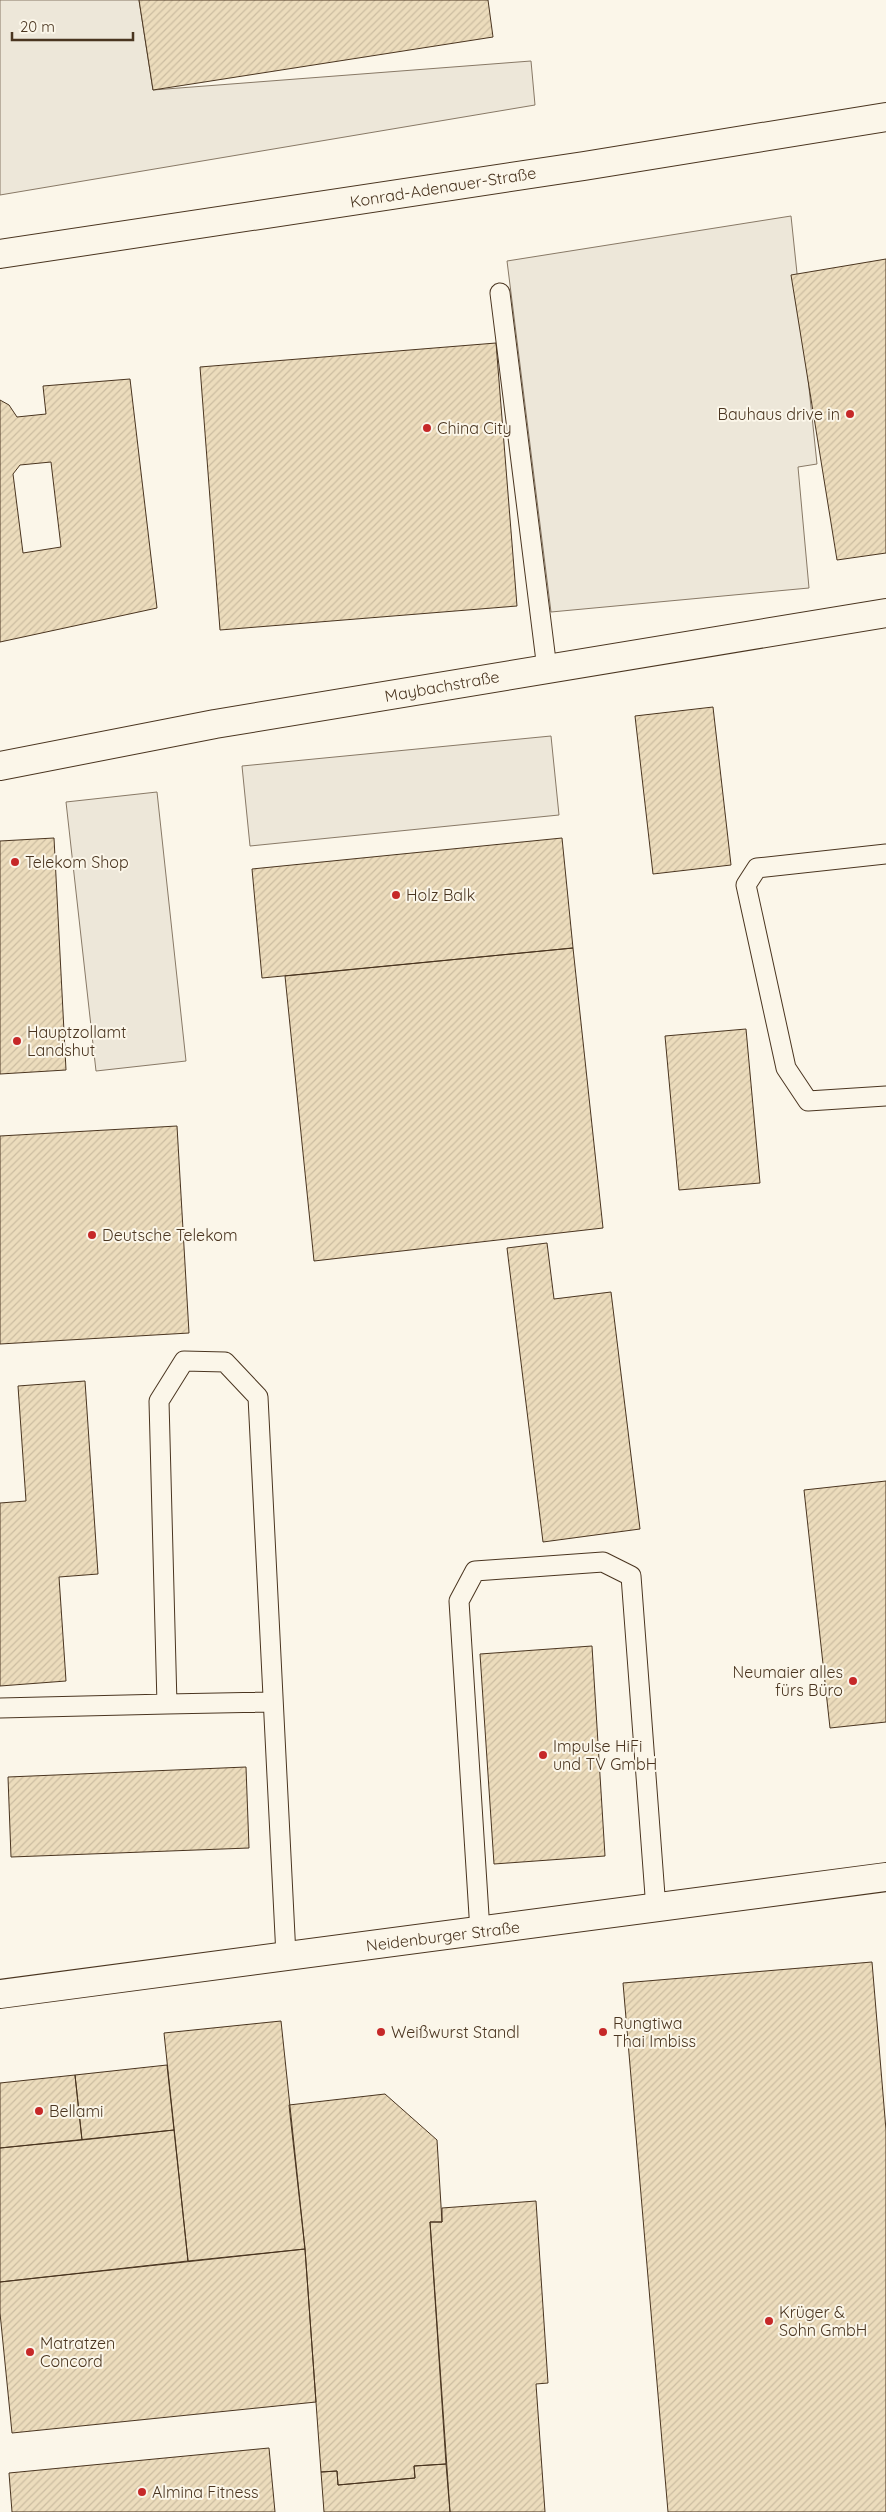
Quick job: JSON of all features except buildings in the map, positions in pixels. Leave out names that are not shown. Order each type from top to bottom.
[{"type":"street","name":"Konrad-Adenauer-Straße","points":[[0,254],[584,166],[886,118]]},
{"type":"street","name":"Maybachstraße","points":[[0,766],[215,724],[886,613]]},
{"type":"street","name":"Neidenburger Straße","points":[[0,1994],[656,1909],[886,1877]]},
{"type":"lane","points":[[500,293],[547,669]]},
{"type":"lane","points":[[886,854],[757,868],[746,885],[786,1068],[808,1101],[886,1096]]},
{"type":"lane","points":[[167,1704],[159,1401],[184,1361],[225,1362],[258,1397],[286,1956]]},
{"type":"lane","points":[[480,1931],[459,1600],[474,1571],[603,1562],[631,1576],[656,1909]]},
{"type":"lane","points":[[0,1708],[273,1702]]},
{"type":"shaded area","points":[[0,0],[139,0],[153,90],[531,61],[535,105],[0,195]]},
{"type":"shaded area","points":[[791,216],[817,464],[798,467],[809,588],[551,612],[507,261]]},
{"type":"shaded area","points":[[551,736],[559,815],[250,846],[242,766]]},
{"type":"shaded area","points":[[157,792],[186,1061],[96,1071],[66,802]]},
{"type":"place","name":"Bauhaus drive in","points":[[850,414]]},
{"type":"place","name":"China City","points":[[427,428]]},
{"type":"place","name":"Telekom Shop","points":[[15,862]]},
{"type":"place","name":"Holz Balk","points":[[396,895]]},
{"type":"place","name":"Hauptzollamt Landshut","points":[[17,1041]]},
{"type":"place","name":"Deutsche Telekom","points":[[92,1235]]},
{"type":"place","name":"Neumaier alles fürs Büro","points":[[853,1681]]},
{"type":"place","name":"Impulse HiFi und TV GmbH","points":[[543,1755]]},
{"type":"place","name":"Weißwurst Standl","points":[[381,2032]]},
{"type":"place","name":"Rungtiwa Thai Imbiss","points":[[603,2032]]},
{"type":"place","name":"Bellami","points":[[39,2111]]},
{"type":"place","name":"Krüger & Sohn GmbH","points":[[769,2321]]},
{"type":"place","name":"Matratzen Concord","points":[[30,2352]]},
{"type":"place","name":"Almina Fitness","points":[[142,2492]]}]
